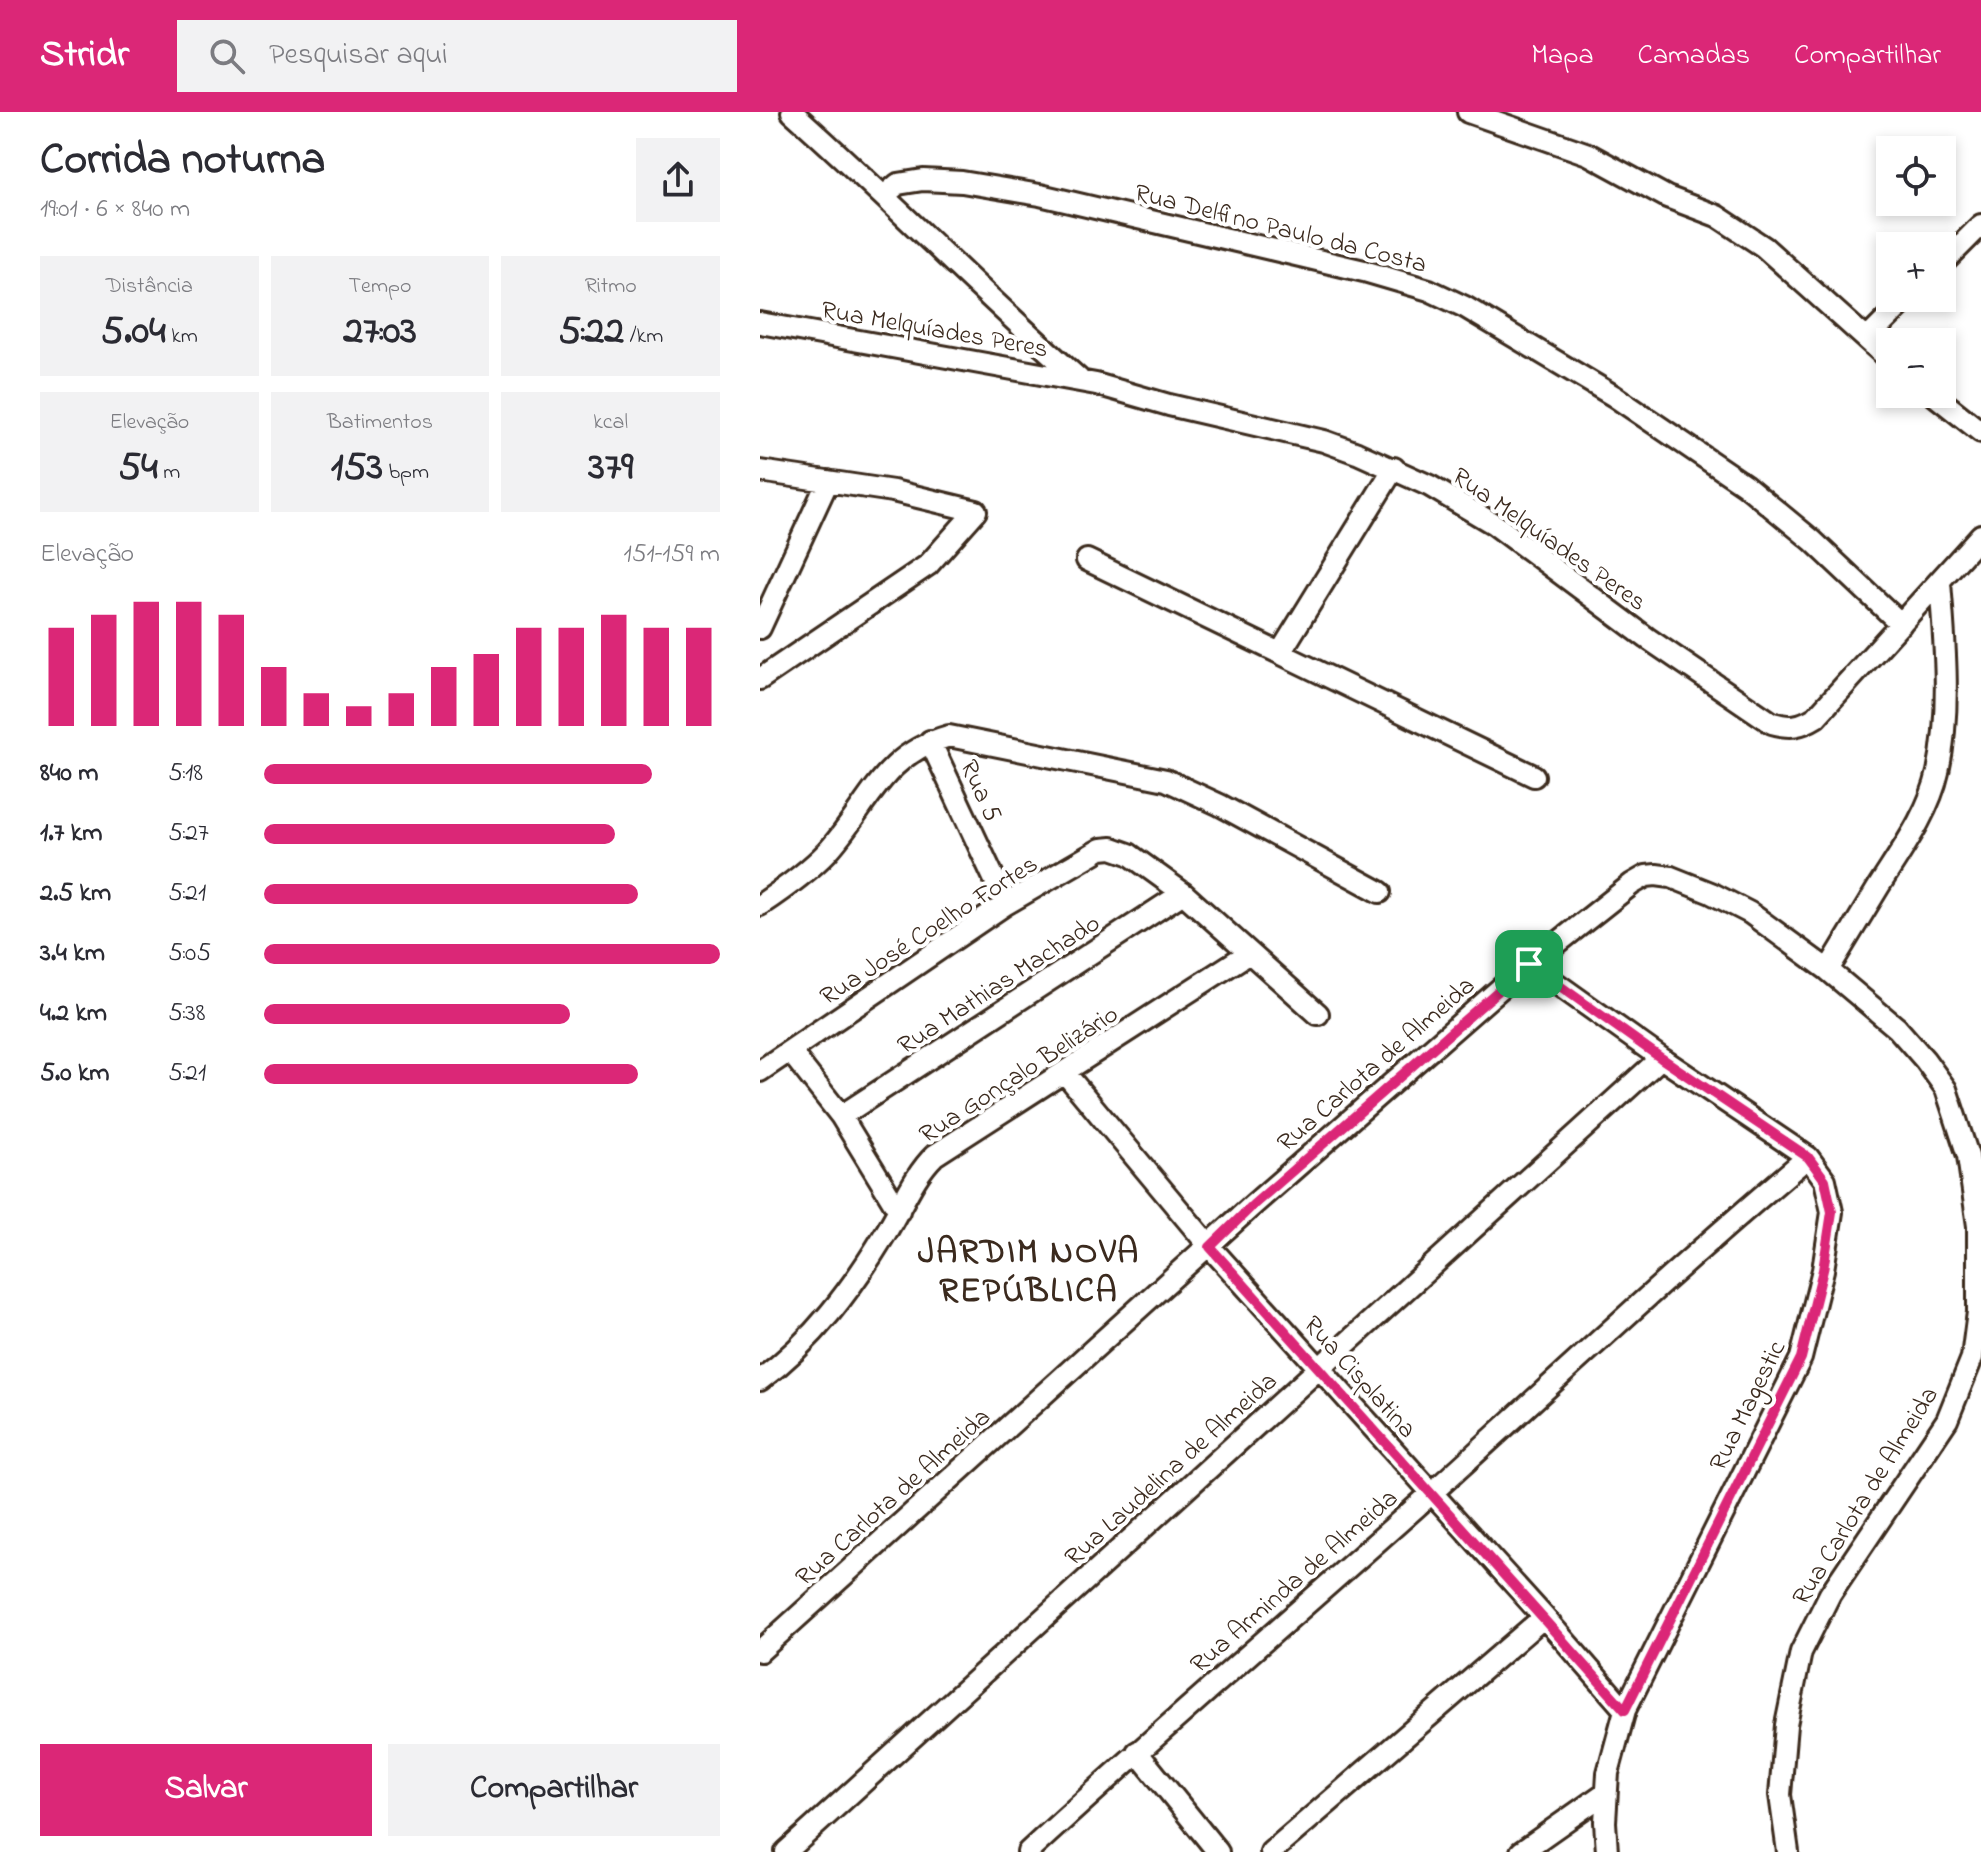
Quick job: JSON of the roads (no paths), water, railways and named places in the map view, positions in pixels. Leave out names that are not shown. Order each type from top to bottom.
[{"type":"street","points":[[792,112],[1018,326],[1082,382]]},
{"type":"street","points":[[1468,112],[1588,154],[1667,197],[1717,216],[1764,247],[1876,347]]},
{"type":"street","name":"Rua Delfino Paulo da Costa","points":[[884,196],[898,184],[923,180],[962,182],[1040,195],[1351,268],[1429,290],[1465,307],[1614,396],[1745,485],[1813,541],[1901,624]]},
{"type":"street","points":[[1956,250],[1981,225]]},
{"type":"street","points":[[1867,339],[1894,312]]},
{"type":"street","name":"Rua Melquíades Peres","points":[[760,323],[1082,382],[1324,441],[1394,468],[1494,524],[1647,638],[1759,714],[1789,728],[1803,725],[1816,717],[1981,535]]},
{"type":"street","points":[[1951,408],[1981,432]]},
{"type":"street","points":[[1280,653],[1394,468]]},
{"type":"street","points":[[760,471],[893,491],[976,511],[928,565],[760,679]]},
{"type":"street","points":[[760,628],[828,481]]},
{"type":"street","points":[[1087,560],[1534,776]]},
{"type":"street","points":[[1828,970],[1904,848],[1930,797],[1938,772],[1945,707],[1940,583]]},
{"type":"street","points":[[760,905],[826,854],[880,779],[898,761],[930,741],[949,736],[1166,780],[1220,805],[1380,892]]},
{"type":"street","name":"Rua 5","points":[[930,741],[1006,904]]},
{"type":"street","name":"Rua José Coelho Fortes","points":[[760,1071],[1006,904],[1101,849],[1112,848],[1129,854],[1183,893]]},
{"type":"street","name":"Rua Carlota de Almeida","points":[[760,1651],[1253,1205],[1529,964],[1632,884],[1646,876],[1671,877],[1750,913],[1828,970],[1897,1028],[1946,1089],[1968,1156],[1978,1226],[1978,1312],[1972,1358],[1947,1420],[1830,1594],[1801,1652],[1786,1725],[1780,1795],[1788,1852]]},
{"type":"street","points":[[1183,893],[1318,1014]]},
{"type":"street","name":"Rua Mathias Machado","points":[[841,1116],[1183,893]]},
{"type":"street","name":"Rua Gonçalo Belizário","points":[[760,1380],[796,1352],[820,1327],[872,1255],[922,1171],[935,1155],[1249,953]]},
{"type":"street","name":"Rua Magestic","points":[[1529,964],[1808,1157],[1825,1180],[1832,1212],[1823,1270],[1801,1358],[1625,1710],[1605,1793],[1607,1852]]},
{"type":"street","points":[[790,1051],[841,1116],[899,1211]]},
{"type":"street","name":"Rua Laudelina de Almeida","points":[[786,1852],[1661,1058]]},
{"type":"street","name":"Rua Cisplatina","points":[[1065,1073],[1210,1247],[1625,1710]]},
{"type":"street","name":"Rua Arminda de Almeida","points":[[1028,1852],[1711,1238],[1808,1157]]},
{"type":"street","points":[[1271,1852],[1544,1617]]},
{"type":"street","points":[[1137,1752],[1218,1852]]},
{"type":"street","points":[[1521,1852],[1605,1793]]},
{"type":"district","name":"JARDIM NOVA REPÚBLICA","points":[[1029,1270]]}]
